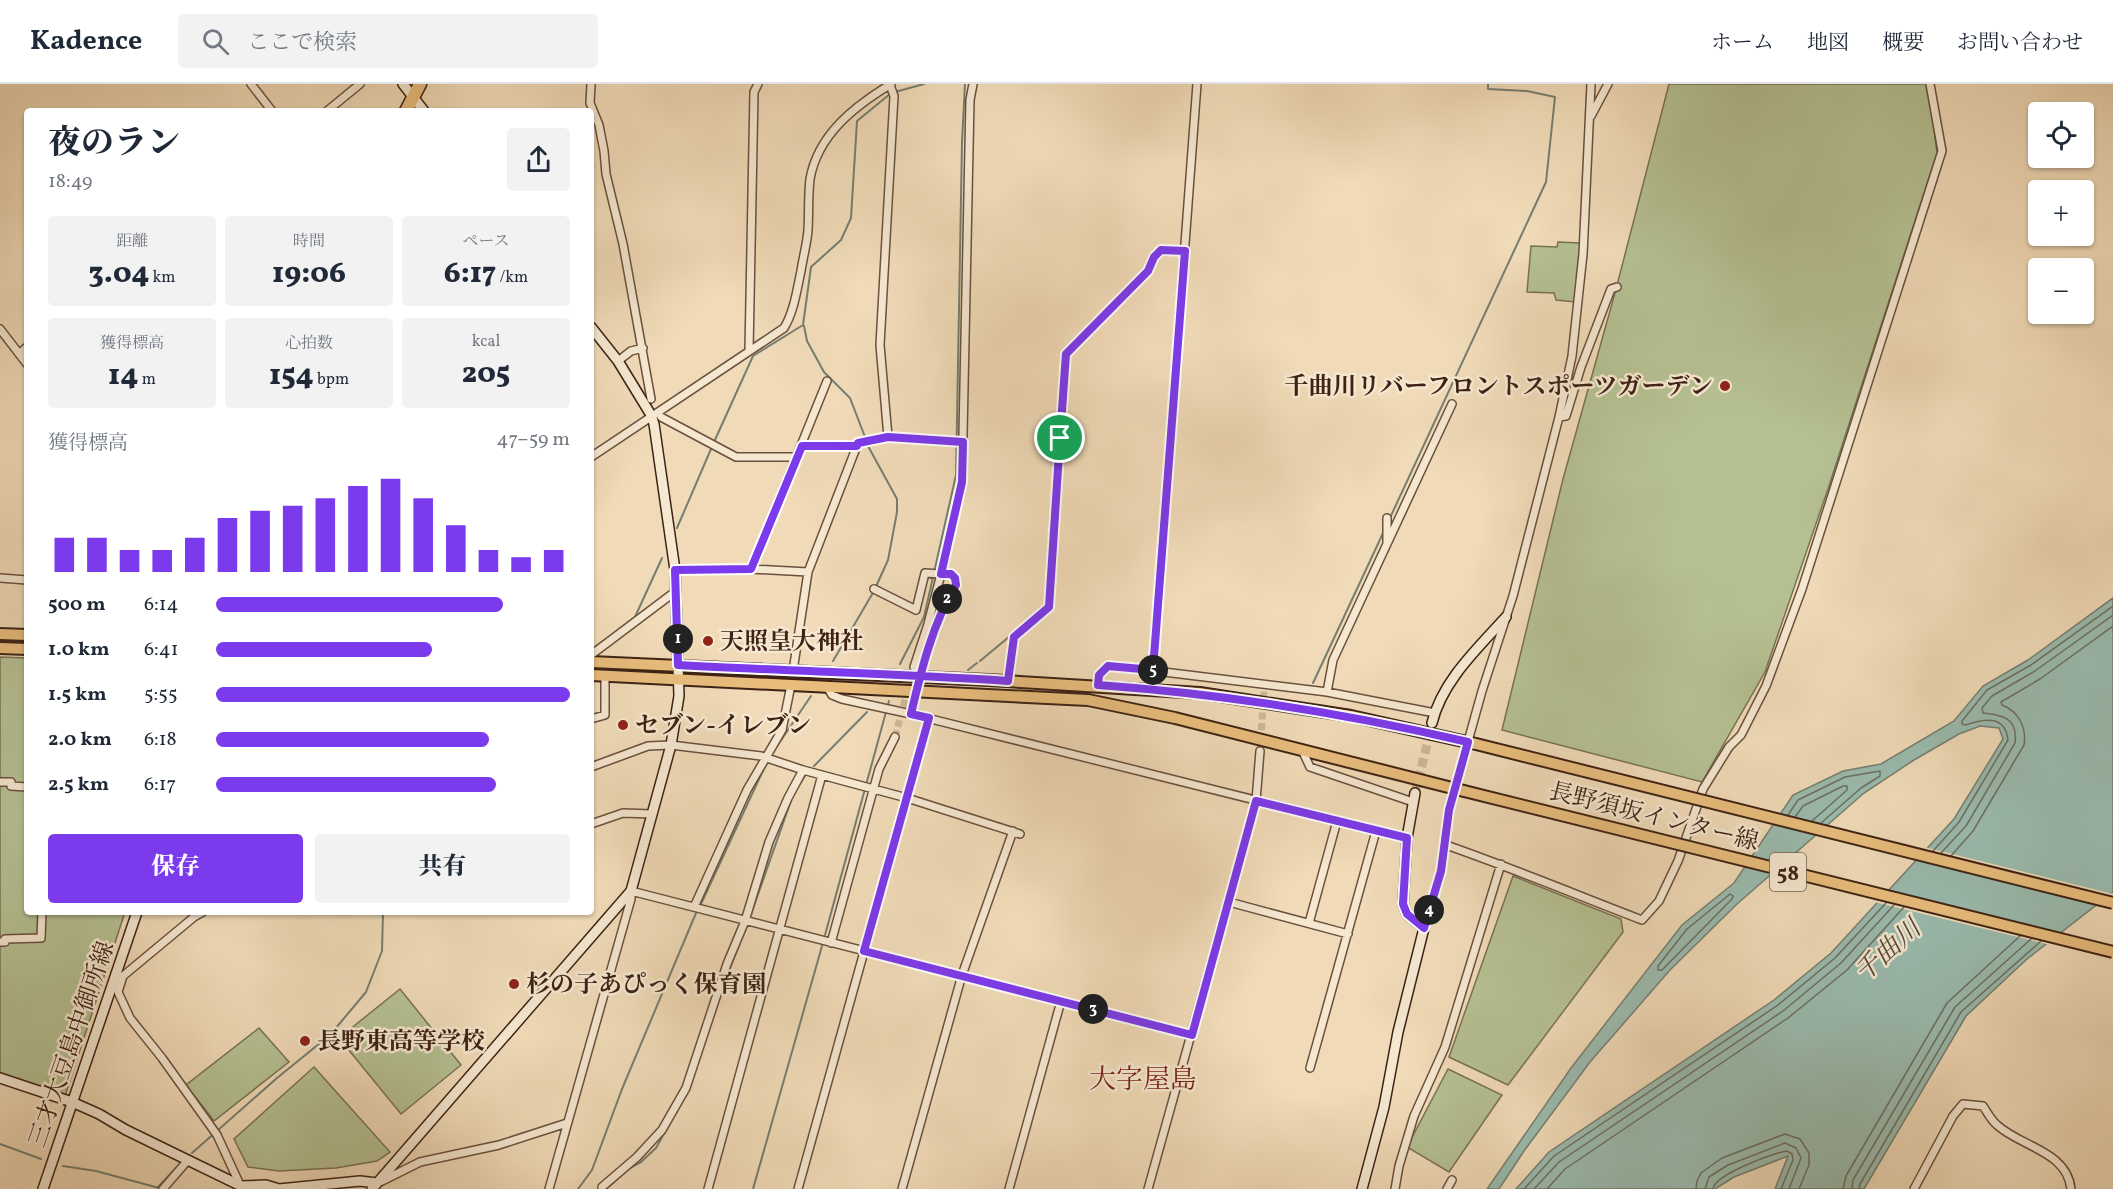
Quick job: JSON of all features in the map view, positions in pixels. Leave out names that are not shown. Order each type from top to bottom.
[{"type":"highway","points":[[408,108],[420,84]]},
{"type":"main road","points":[[0,634],[24,635]]},
{"type":"main road","points":[[0,648],[24,649]]},
{"type":"main road","name":"長野須坂インター線","points":[[594,662],[793,671],[916,672],[1008,681],[1098,685],[1200,693],[1362,718],[1472,743],[2113,903]]},
{"type":"main road","name":"長野須坂インター線","points":[[594,675],[1088,699],[1165,716],[2113,952]]},
{"type":"street","points":[[251,84],[270,108]]},
{"type":"street","points":[[331,108],[360,84]]},
{"type":"street","points":[[403,84],[422,108]]},
{"type":"street","points":[[591,84],[590,103],[592,108]]},
{"type":"street","points":[[749,351],[754,92],[758,84]]},
{"type":"street","points":[[911,714],[916,691],[916,672],[962,482],[957,442],[970,100],[973,84]]},
{"type":"street","points":[[1153,670],[1197,84]]},
{"type":"street","points":[[1362,1189],[1384,1107],[1398,1032],[1441,871],[1449,810],[1459,790],[1513,596],[1559,417],[1572,356],[1583,254],[1591,84]]},
{"type":"street","points":[[1590,118],[1608,84]]},
{"type":"street","points":[[1446,845],[1501,864],[1642,920],[1659,901],[1678,861],[1703,789],[1730,747],[1742,735],[1766,686],[1802,589],[1942,151],[1930,84]]},
{"type":"street","points":[[594,455],[656,416],[784,328],[798,283],[808,232],[810,179],[818,155],[826,139],[842,120],[859,105],[892,88],[880,345],[888,437]]},
{"type":"street","points":[[594,113],[599,125],[606,174],[623,244],[651,399]]},
{"type":"street","points":[[1008,681],[1014,637],[1049,607],[1066,354],[1148,271],[1154,257],[1161,250],[1185,251]]},
{"type":"street","points":[[1559,417],[1566,416],[1611,289],[1617,287]]},
{"type":"street","points":[[0,329],[24,360]]},
{"type":"street","points":[[594,331],[656,416],[736,457],[798,457]]},
{"type":"street","points":[[618,361],[632,351],[643,348]]},
{"type":"street","points":[[19,354],[24,350]]},
{"type":"street","points":[[751,569],[827,381]]},
{"type":"street","points":[[1327,692],[1333,660],[1452,404]]},
{"type":"street","points":[[549,1189],[631,899],[631,891],[651,814],[671,745],[679,696],[675,570],[654,424],[656,416]]},
{"type":"street","points":[[793,671],[808,572],[858,443],[888,437],[957,442]]},
{"type":"street","points":[[802,446],[857,446]]},
{"type":"street","points":[[1387,518],[1387,545]]},
{"type":"street","points":[[675,570],[751,569],[808,572]]},
{"type":"street","points":[[875,590],[916,610],[925,573],[951,574],[955,578],[956,585],[944,603],[916,672]]},
{"type":"street","points":[[0,578],[24,580]]},
{"type":"street","points":[[594,653],[676,591]]},
{"type":"street","points":[[1432,723],[1452,680],[1506,617]]},
{"type":"street","points":[[1098,685],[1099,675],[1108,666],[1327,692],[1435,713]]},
{"type":"street","points":[[594,717],[605,715],[605,676]]},
{"type":"street","points":[[694,907],[747,790],[782,730],[791,685]]},
{"type":"street","points":[[827,687],[832,695],[1407,838]]},
{"type":"street","points":[[798,1189],[929,718]]},
{"type":"street","points":[[831,943],[871,789],[895,737]]},
{"type":"street","points":[[594,766],[642,748],[671,745],[766,758],[1017,832],[962,975],[902,1189]]},
{"type":"street","points":[[1302,750],[1310,767],[1414,797],[1407,838],[1403,904],[1407,914],[1424,928]]},
{"type":"street","points":[[1149,1189],[1256,801],[1260,751]]},
{"type":"street","points":[[602,1187],[637,1157],[662,1130],[686,1088],[727,964],[745,921],[769,842],[803,770]]},
{"type":"street","points":[[708,1189],[822,775]]},
{"type":"street","points":[[0,782],[11,782],[11,786],[24,787]]},
{"type":"street","points":[[594,823],[623,813],[651,814]]},
{"type":"street","points":[[1309,923],[1337,821]]},
{"type":"street","points":[[1310,1068],[1376,831]]},
{"type":"street","points":[[1395,1189],[1399,1166],[1414,1116],[1445,1047],[1501,864]]},
{"type":"street","points":[[631,891],[1192,1035]]},
{"type":"street","points":[[375,1186],[631,891]]},
{"type":"street","points":[[1229,902],[1348,934]]},
{"type":"street","points":[[0,942],[5,942],[5,939],[41,938],[42,915]]},
{"type":"street","name":"三才大豆島中御所線","points":[[43,1189],[119,975],[136,915]]},
{"type":"street","points":[[198,915],[119,975],[118,992],[130,1018],[216,1133],[241,1187]]},
{"type":"street","points":[[1009,1189],[1061,1001]]},
{"type":"street","points":[[0,1078],[99,1113],[126,1130],[241,1187],[266,1185],[279,1189],[360,1181],[375,1186],[420,1162],[499,1144],[567,1123]]},
{"type":"street","points":[[1914,1189],[1953,1116],[1963,1104],[1983,1106],[1997,1125],[2060,1163],[2070,1179],[2071,1189]]},
{"type":"street","points":[[163,1189],[188,1160]]},
{"type":"street","points":[[1447,1189],[1452,1180]]},
{"type":"green space","name":"千曲川リバーフロントスポーツガーデン","points":[[1669,84],[1928,84],[1937,153],[1828,489],[1765,672],[1702,782],[1502,730],[1563,479],[1615,293]]},
{"type":"green space","name":"千曲川リバーフロントスポーツガーデン","points":[[1558,242],[1581,243],[1575,302],[1556,300],[1554,293],[1527,292],[1531,246],[1557,247]]},
{"type":"green space","points":[[0,657],[24,658],[24,915],[124,915],[65,1096],[0,1074]]},
{"type":"green space","points":[[1513,876],[1621,919],[1623,932],[1508,1085],[1449,1057]]},
{"type":"green space","points":[[400,989],[461,1065],[401,1114],[339,1038]]},
{"type":"green space","points":[[259,1028],[289,1062],[214,1121],[186,1085]]},
{"type":"green space","points":[[314,1067],[390,1152],[377,1161],[336,1168],[279,1171],[248,1167],[234,1139]]},
{"type":"green space","points":[[1448,1069],[1502,1095],[1449,1172],[1407,1147]]},
{"type":"water","name":"千曲川","points":[[2113,598],[2113,892],[2027,959],[1966,1016],[1864,1189],[1775,1189],[1788,1156],[1734,1177],[1715,1189],[1516,1189],[1549,1152],[1774,1000],[1831,953],[1954,819],[2003,739],[1999,728],[1980,726],[1959,734],[1864,793],[1737,904],[1670,970],[1590,1062],[1524,1151],[1499,1189],[1487,1189],[1571,1068],[1682,925],[1734,883],[1793,795],[1843,771],[1881,764],[1954,721],[1983,686],[2028,660]]},
{"type":"pier","points":[[1924,847],[2113,894],[2113,896],[2101,906],[1913,859]]},
{"type":"pier","points":[[1884,891],[2063,935],[2050,945],[1874,902]]},
{"type":"waterway","points":[[895,92],[924,84]]},
{"type":"waterway","points":[[900,664],[924,617],[956,475],[965,84]]},
{"type":"waterway","points":[[1389,520],[1546,182],[1555,97],[1527,91],[1488,89],[1488,84]]},
{"type":"waterway","points":[[714,442],[753,356],[803,325],[811,267],[841,240],[851,218],[857,121],[890,94]]},
{"type":"waterway","points":[[804,326],[807,341],[824,372],[850,398],[865,437]]},
{"type":"waterway","points":[[1048,555],[1061,380]]},
{"type":"waterway","points":[[833,661],[874,591],[888,560],[897,512],[897,499],[868,446]]},
{"type":"waterway","points":[[677,528],[711,449]]},
{"type":"waterway","points":[[1313,683],[1384,531]]},
{"type":"waterway","points":[[625,625],[635,617],[662,558]]},
{"type":"waterway","points":[[980,661],[1046,606],[1048,560]]},
{"type":"waterway","points":[[594,648],[603,641]]},
{"type":"waterway","points":[[968,670],[977,663]]},
{"type":"waterway","points":[[771,755],[811,696]]},
{"type":"waterway","points":[[825,935],[889,701]]},
{"type":"waterway","points":[[814,766],[867,712]]},
{"type":"waterway","points":[[701,904],[767,762]]},
{"type":"waterway","points":[[797,788],[807,773]]},
{"type":"waterway","points":[[750,917],[793,795]]},
{"type":"waterway","points":[[1240,872],[1248,843]]},
{"type":"waterway","points":[[578,1189],[592,1170],[622,1089],[696,913]]},
{"type":"waterway","points":[[192,1153],[330,1035],[366,992],[382,951],[383,915]]},
{"type":"waterway","points":[[694,1073],[747,925]]},
{"type":"waterway","points":[[1214,964],[1221,938]]},
{"type":"waterway","points":[[753,1189],[822,946]]},
{"type":"waterway","points":[[606,1189],[656,1148],[683,1100]]},
{"type":"waterway","points":[[0,1144],[41,1159]]},
{"type":"waterway","points":[[63,1166],[96,1171],[159,1188]]},
{"type":"waterway","points":[[157,1188],[178,1166]]},
{"type":"tunnel","points":[[895,737],[912,675]]},
{"type":"tunnel","points":[[1260,751],[1264,690]]},
{"type":"tunnel","points":[[1415,793],[1431,729]]},
{"type":"place","name":"千曲川リバーフロントスポーツガーデン","points":[[1725,386]]},
{"type":"place","name":"天照皇大神社","points":[[708,641]]},
{"type":"place","name":"セブン-イレブン","points":[[623,725]]},
{"type":"place","name":"杉の子あぴっく保育園","points":[[514,984]]},
{"type":"place","name":"長野東高等学校","points":[[305,1041]]},
{"type":"district","name":"大字屋島","points":[[1143,1079]]},
{"type":"route","points":[[1060,438],[1049,607],[1014,637],[1008,681],[985,679],[919,677],[678,665],[675,570],[751,569],[802,446],[857,446],[858,443],[888,437],[963,442],[962,482],[941,574],[951,574],[955,578],[956,585],[944,603],[919,677],[911,714],[929,718],[864,951],[1192,1035],[1256,801],[1407,838],[1403,904],[1407,914],[1424,928],[1441,871],[1449,810],[1468,742],[1350,716],[1200,693],[1098,685],[1099,675],[1108,666],[1153,670],[1185,251],[1161,250],[1154,257],[1148,271],[1066,354],[1060,438]]}]
